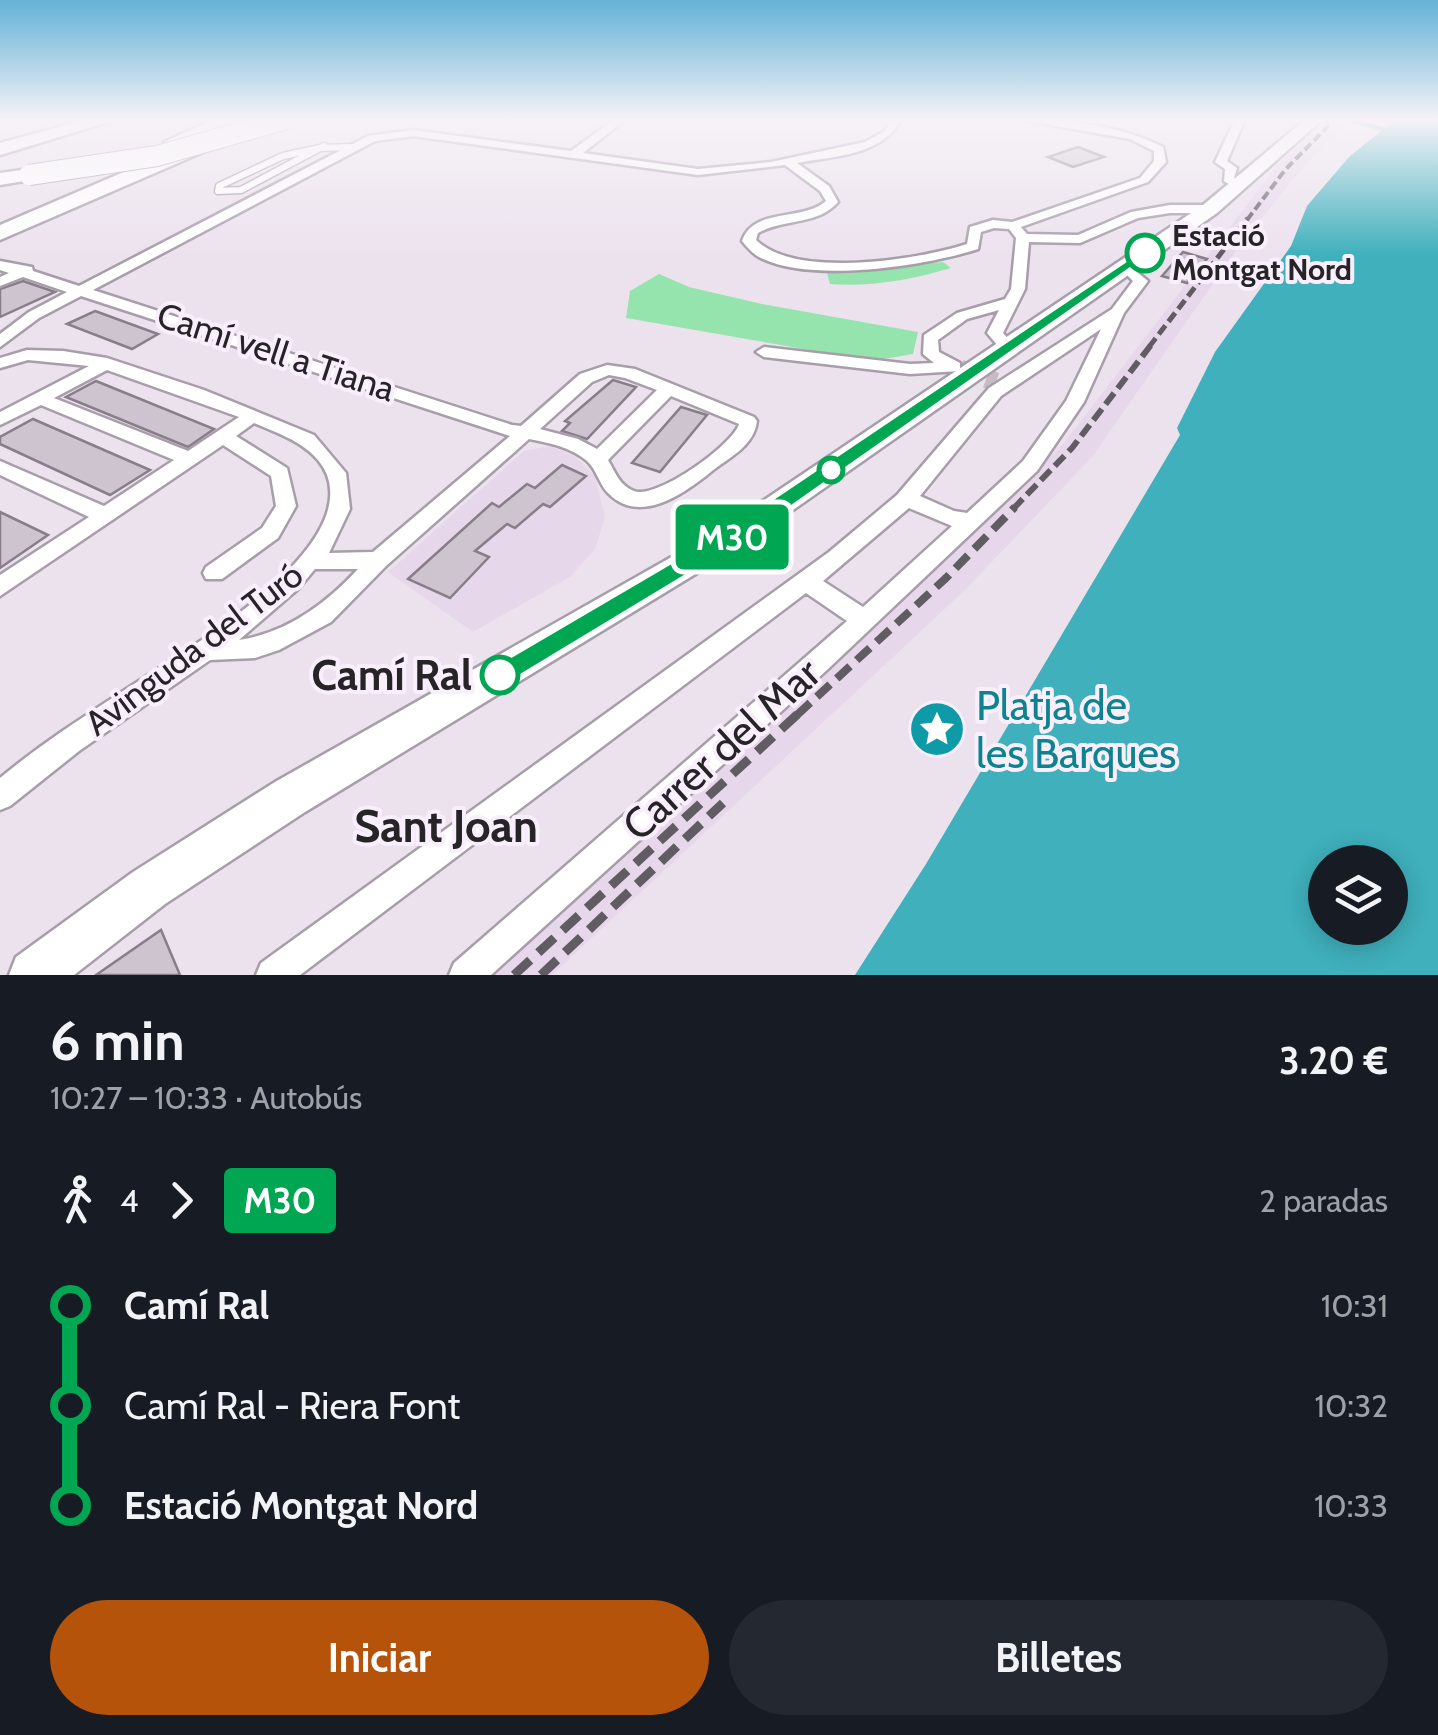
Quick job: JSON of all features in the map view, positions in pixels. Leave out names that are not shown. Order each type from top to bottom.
[{"type":"highway","points":[[0,179],[100,164]]},
{"type":"highway","points":[[118,170],[128,164]]},
{"type":"highway","points":[[0,218],[130,164]]},
{"type":"highway","points":[[0,234],[156,164]]},
{"type":"main road","points":[[34,975],[149,888],[290,797],[732,537],[1001,362],[1105,282],[1210,209],[1262,164]]},
{"type":"main road","points":[[50,975],[90,934]]},
{"type":"street","points":[[2,352],[24,320],[321,164]]},
{"type":"street","points":[[643,164],[698,172],[766,164]]},
{"type":"street","points":[[791,164],[825,189],[832,202],[820,212],[772,220],[752,231],[748,241],[753,250],[773,260],[810,265],[925,257],[973,246],[975,230],[982,226],[1080,239],[1134,215],[1170,208],[1210,209]]},
{"type":"street","points":[[1018,232],[1144,180],[1158,164]]},
{"type":"street","points":[[1225,164],[1256,170]]},
{"type":"street","points":[[1230,168],[1228,179],[1240,186]]},
{"type":"street","points":[[273,975],[806,581],[906,498],[1001,362],[1020,280],[1018,232]]},
{"type":"street","name":"Camí vell a Tiana","points":[[0,265],[28,270],[524,433],[558,437],[598,460],[621,494],[653,498],[670,493],[734,445],[749,428],[744,416],[669,388]]},
{"type":"street","points":[[1105,282],[1134,295],[1141,281],[1126,268]]},
{"type":"street","points":[[0,282],[28,270]]},
{"type":"street","name":"Carrer del Mar","points":[[466,975],[864,620],[1030,466],[1075,402],[1117,312],[1134,295]]},
{"type":"street","points":[[764,352],[910,369],[954,367],[932,354],[930,338],[962,316],[1012,302]]},
{"type":"street","points":[[962,316],[1001,362],[1039,367],[1097,322],[1117,312]]},
{"type":"street","name":"Avinguda del Turó","points":[[0,796],[43,760],[267,604],[313,561],[338,514],[338,471],[323,450],[308,440],[107,363],[68,353],[2,352]]},
{"type":"street","points":[[0,419],[107,363]]},
{"type":"street","points":[[202,650],[239,654],[287,635],[334,609],[378,560],[597,372],[618,370],[669,388],[598,460]]},
{"type":"street","points":[[39,398],[190,459]]},
{"type":"street","points":[[0,587],[251,417]]},
{"type":"street","points":[[214,572],[270,533],[286,506],[280,473],[224,436]]},
{"type":"street","points":[[0,467],[106,516]]},
{"type":"street","points":[[906,498],[950,518],[972,521]]},
{"type":"street","points":[[313,561],[378,560]]},
{"type":"street","points":[[806,581],[864,620]]},
{"type":"lane","points":[[263,164],[218,186],[218,191],[240,190],[289,164]]},
{"type":"shaded area","points":[[1306,164],[1238,248],[1092,457],[964,591],[552,975],[487,975],[934,571],[1064,443],[1276,167]]},
{"type":"shaded area","points":[[550,446],[573,455],[595,476],[605,517],[595,549],[570,577],[473,632],[388,572],[524,451]]},
{"type":"green space","points":[[943,262],[951,268],[876,283],[830,284],[827,273]]},
{"type":"green space","points":[[659,274],[689,287],[762,304],[918,332],[913,354],[872,361],[626,318],[630,291]]},
{"type":"water","points":[[1343,164],[1438,164],[1438,975],[855,975],[926,864],[1180,435],[1177,428],[1215,352],[1291,246],[1307,206]]},
{"type":"building","points":[[1183,252],[1207,259],[1187,283],[1162,276]]},
{"type":"building","points":[[23,281],[55,292],[0,317],[0,289]]},
{"type":"building","points":[[95,311],[158,334],[132,349],[67,324]]},
{"type":"building","points":[[613,380],[636,387],[587,439],[562,431],[570,423],[565,421]]},
{"type":"building","points":[[96,381],[214,429],[188,447],[66,397]]},
{"type":"building","points":[[681,407],[707,415],[660,472],[632,463]]},
{"type":"building","points":[[33,419],[150,470],[110,495],[0,444],[0,437]]},
{"type":"building","points":[[562,465],[586,476],[550,507],[543,504],[515,528],[507,524],[475,551],[489,557],[450,598],[408,579],[492,503],[499,507],[527,484],[535,488]]},
{"type":"building","points":[[0,512],[48,535],[0,568]]},
{"type":"building","points":[[161,930],[180,975],[96,975]]},
{"type":"tunnel","points":[[960,369],[996,382]]},
{"type":"railway","points":[[1247,220],[1290,164]]},
{"type":"railway","points":[[1149,347],[1248,218]]},
{"type":"railway","points":[[1013,509],[1072,448],[1151,345]]},
{"type":"railway","points":[[797,715],[946,578],[1015,507]]},
{"type":"railway","points":[[514,975],[800,712]]},
{"type":"railway","points":[[541,975],[723,803]]},
{"type":"bus line","name":"M30","points":[[500,675],[732,537],[1010,350],[1145,253]]},
{"type":"place","name":"Estació Montgat Nord","points":[[1145,253]]},
{"type":"place","name":"Camí Ral","points":[[500,675]]},
{"type":"place","name":"Platja de les Barques","points":[[937,729]]},
{"type":"district","name":"Sant Joan","points":[[446,826]]}]
